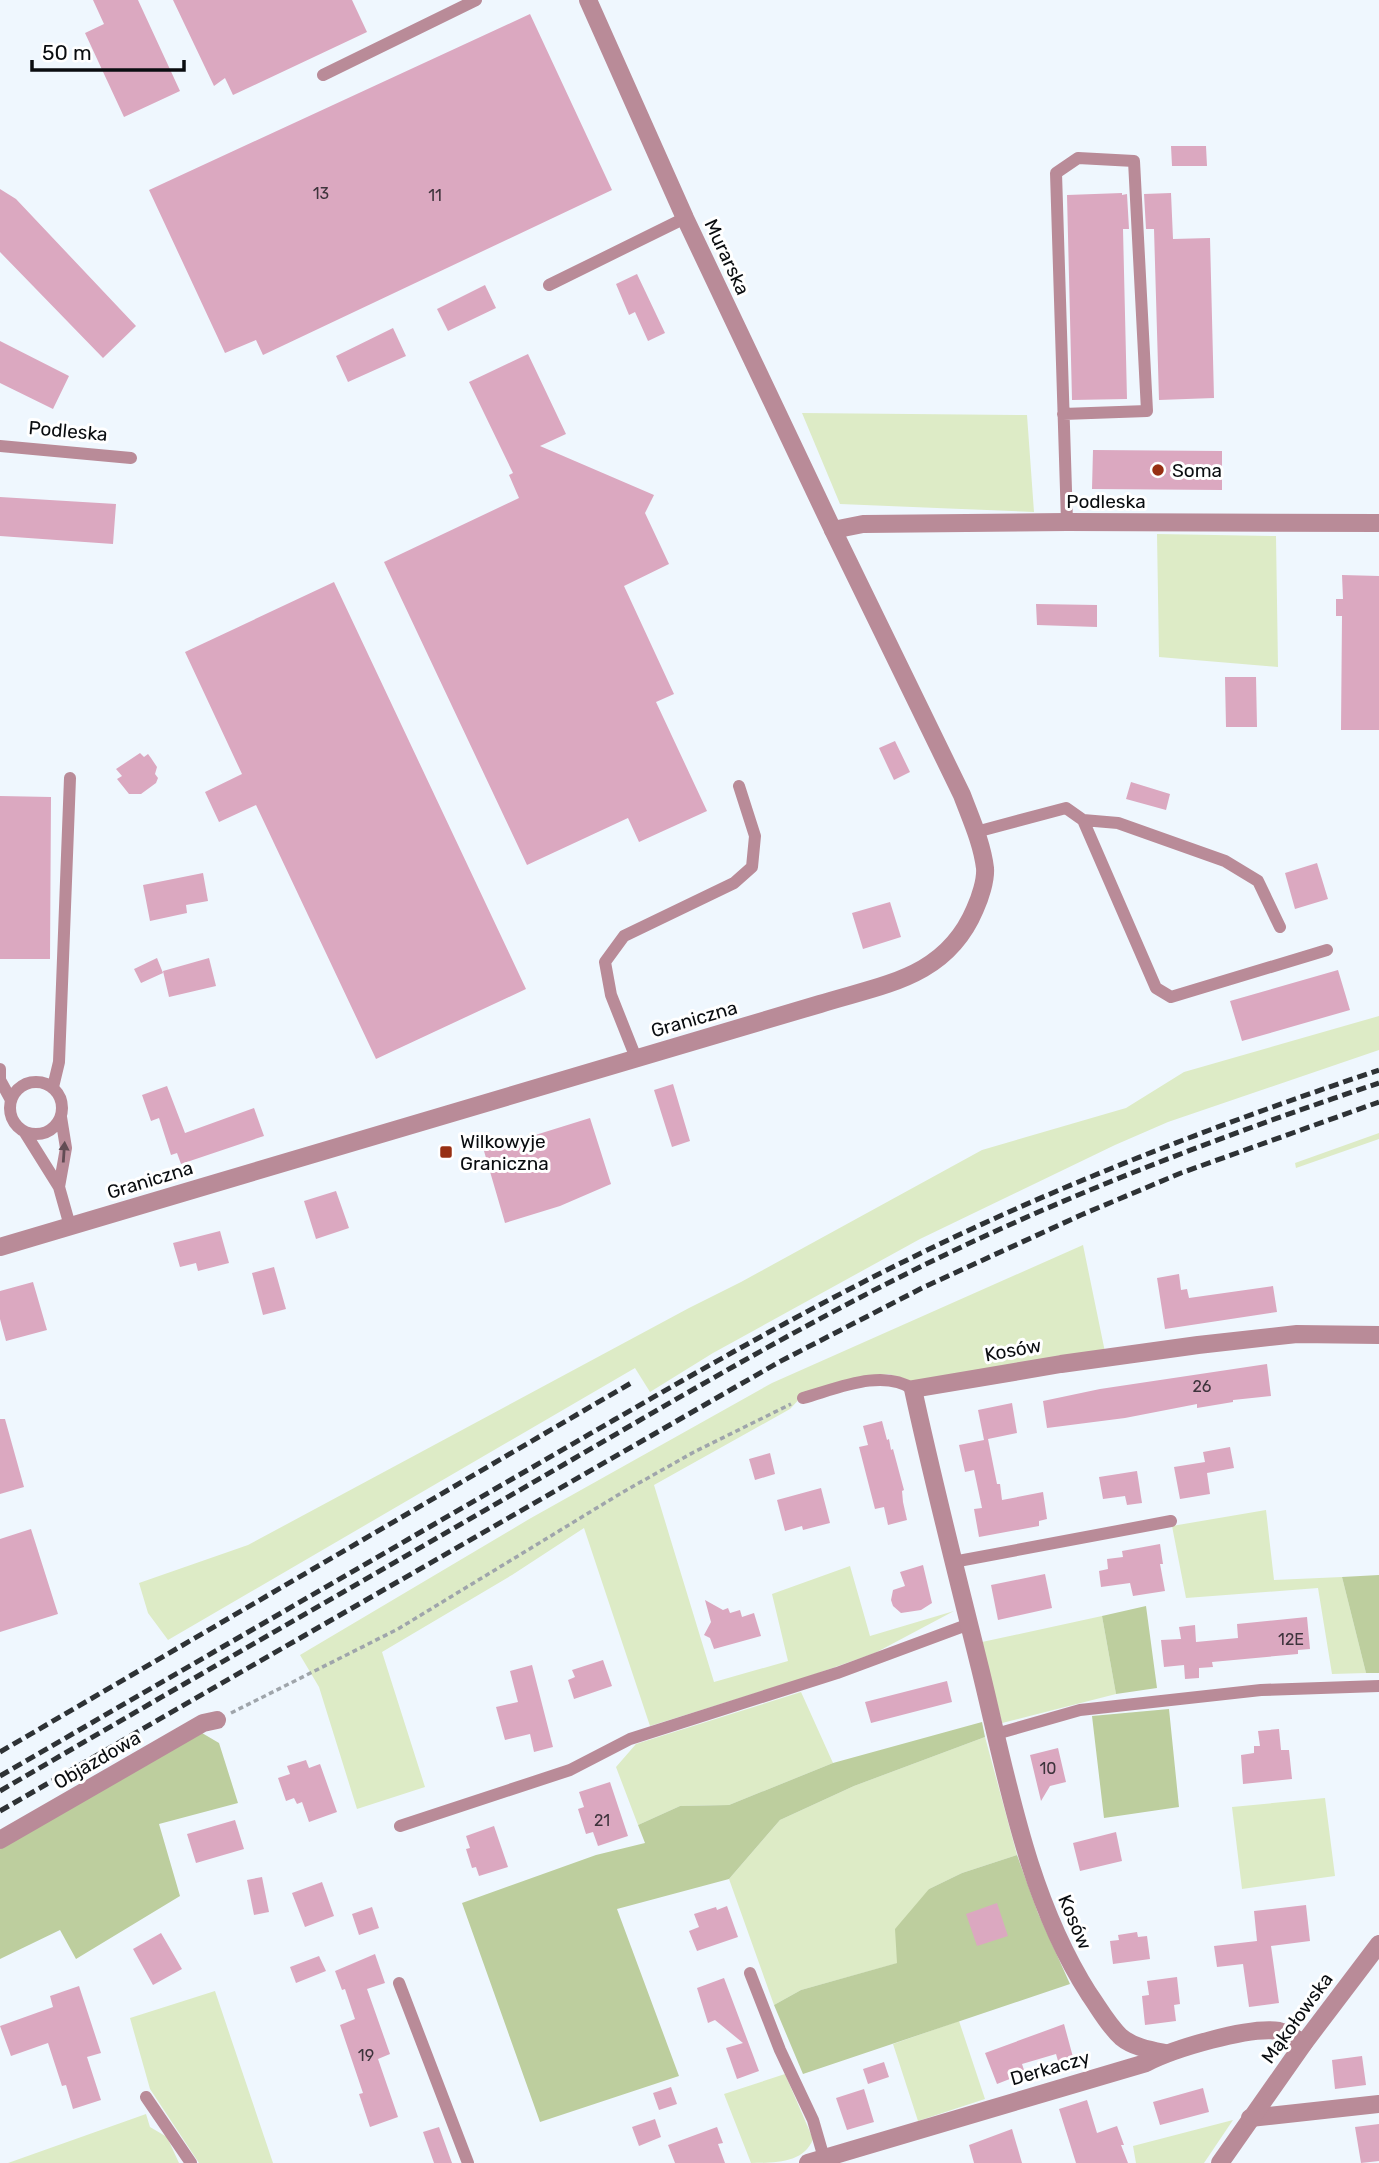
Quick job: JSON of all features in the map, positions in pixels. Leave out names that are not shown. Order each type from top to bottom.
[{"type":"street","name":"Murarska","points":[[588,0],[685,218],[833,530]]},
{"type":"street","name":"Podleska","points":[[833,530],[863,524],[1379,523]]},
{"type":"street","name":"Graniczna","points":[[0,1247],[885,984],[931,966],[968,926],[979,899],[985,870],[976,832],[962,796],[833,530]]},
{"type":"street","name":"Kosów","points":[[1165,2053],[1149,2050],[1121,2037],[1104,2017],[1071,1966],[1037,1885],[936,1496],[913,1389],[1061,1363],[1297,1334],[1379,1335]]},
{"type":"street","name":"Objazdowa","points":[[0,1840],[202,1723],[217,1720]]},
{"type":"street","name":"Mąkołowska","points":[[1220,2163],[1304,2043],[1376,1954]]},
{"type":"street","name":"Derkaczy","points":[[816,2160],[1146,2063],[1165,2053],[1259,2031],[1280,2031],[1304,2043]]},
{"type":"street","points":[[1250,2118],[1379,2104]]},
{"type":"lane","points":[[323,75],[476,0]]},
{"type":"lane","points":[[1063,414],[1147,411],[1134,161],[1078,158],[1056,173],[1063,414],[1067,522]]},
{"type":"lane","points":[[549,285],[685,218]]},
{"type":"lane","name":"Podleska","points":[[0,446],[131,458]]},
{"type":"lane","points":[[53,1087],[59,1062],[70,778]]},
{"type":"lane","points":[[636,1058],[611,995],[605,962],[624,936],[734,883],[752,867],[755,836],[739,786]]},
{"type":"lane","points":[[976,832],[1066,808],[1083,820],[1118,823],[1224,861],[1258,881],[1280,927]]},
{"type":"lane","points":[[1083,820],[1156,988],[1171,997],[1327,950]]},
{"type":"lane","points":[[0,1069],[0,1080],[11,1100],[12,1118],[24,1131],[59,1187],[70,1226]]},
{"type":"lane","points":[[11,1100],[22,1086],[30,1082],[46,1083],[53,1087],[61,1101],[66,1147],[59,1187]]},
{"type":"lane","points":[[24,1131],[42,1134],[50,1130],[61,1117]]},
{"type":"lane","points":[[803,1398],[880,1380],[895,1380],[913,1389]]},
{"type":"lane","points":[[953,1562],[1171,1521]]},
{"type":"lane","points":[[400,1826],[570,1770],[630,1739],[837,1673],[969,1624]]},
{"type":"lane","points":[[996,1734],[1080,1710],[1261,1690],[1379,1686]]},
{"type":"lane","points":[[750,1973],[780,2050],[813,2120],[816,2160]]},
{"type":"lane","points":[[400,1983],[472,2161]]},
{"type":"lane","points":[[146,2097],[191,2163]]},
{"type":"path","points":[[217,1720],[398,1629],[694,1452],[803,1398]]},
{"type":"green space","points":[[802,413],[1027,415],[1034,512],[840,504]]},
{"type":"green space","points":[[1157,534],[1276,536],[1278,667],[1159,657]]},
{"type":"green space","points":[[1379,1016],[1379,1050],[1168,1122],[1115,1145],[920,1239],[713,1353],[650,1392],[635,1368],[168,1640],[148,1613],[139,1583],[248,1545],[982,1150],[1126,1108],[1184,1072]]},
{"type":"green space","points":[[1379,1133],[1379,1139],[1296,1168],[1295,1163]]},
{"type":"green space","points":[[1083,1245],[1105,1352],[913,1383],[889,1374],[853,1379],[804,1394],[790,1409],[654,1485],[714,1682],[788,1661],[772,1594],[850,1566],[870,1636],[954,1611],[875,1653],[650,1726],[584,1528],[512,1575],[382,1652],[425,1787],[357,1809],[319,1687],[300,1655],[531,1518],[772,1383]]},
{"type":"green space","points":[[1266,1510],[1274,1580],[1342,1577],[1366,1673],[1332,1674],[1318,1588],[1186,1598],[1172,1526]]},
{"type":"green space","points":[[1379,1575],[1379,1673],[1366,1673],[1342,1577]]},
{"type":"green space","points":[[1146,1606],[1157,1688],[1116,1694],[1102,1616]]},
{"type":"green space","points":[[1102,1616],[1116,1694],[1002,1723],[982,1642]]},
{"type":"green space","points":[[801,1692],[833,1763],[729,1805],[680,1806],[638,1825],[616,1767],[636,1744]]},
{"type":"green space","points":[[1169,1709],[1179,1807],[1104,1818],[1092,1716]]},
{"type":"green space","points":[[982,1722],[985,1737],[854,1786],[780,1820],[729,1879],[617,1909],[679,2076],[540,2122],[462,1903],[596,1855],[645,1843],[638,1825],[680,1806],[729,1805],[833,1763]]},
{"type":"green space","points":[[202,1733],[219,1743],[238,1803],[159,1824],[180,1896],[76,1959],[60,1930],[0,1959],[0,1849]]},
{"type":"green space","points":[[985,1737],[1017,1855],[962,1873],[929,1889],[898,1963],[801,1990],[774,2005],[729,1879],[780,1820],[854,1786]]},
{"type":"green space","points":[[1325,1798],[1335,1876],[1242,1889],[1232,1807]]},
{"type":"green space","points":[[1017,1855],[1038,1913],[1070,1984],[803,2074],[774,2005],[801,1990],[897,1963],[895,1929],[929,1889],[962,1873]]},
{"type":"green space","points":[[215,1991],[273,2163],[199,2163],[150,2089],[130,2018]]},
{"type":"green space","points":[[959,2021],[985,2099],[918,2121],[893,2044]]},
{"type":"green space","points":[[785,2074],[813,2139],[809,2147],[796,2157],[779,2162],[751,2163],[724,2094]]},
{"type":"green space","points":[[146,2114],[150,2127],[167,2137],[179,2163],[8,2163]]},
{"type":"green space","points":[[1233,2120],[1204,2163],[1136,2163],[1133,2146]]},
{"type":"building","points":[[93,0],[138,0],[180,91],[124,117],[85,33],[104,24]]},
{"type":"building","points":[[173,0],[352,0],[367,32],[233,95],[225,78],[214,86]]},
{"type":"building","points":[[530,14],[612,190],[263,355],[256,340],[225,353],[149,190]]},
{"type":"building","points":[[1171,146],[1206,146],[1207,166],[1172,166]]},
{"type":"building","points":[[0,189],[16,199],[136,326],[103,358],[0,252]]},
{"type":"building","points":[[1171,193],[1173,239],[1210,238],[1214,398],[1159,400],[1154,229],[1146,229],[1144,194]]},
{"type":"building","points":[[1127,194],[1129,229],[1123,229],[1127,399],[1072,400],[1067,195]]},
{"type":"building","points":[[637,274],[665,333],[648,341],[635,312],[629,315],[616,284]]},
{"type":"building","points":[[485,285],[496,308],[448,331],[437,309]]},
{"type":"building","points":[[393,328],[406,356],[348,382],[336,356]]},
{"type":"building","points":[[0,341],[69,376],[53,409],[0,383]]},
{"type":"building","points":[[528,354],[566,434],[540,446],[654,495],[645,513],[669,564],[624,586],[674,694],[656,702],[707,811],[639,842],[628,818],[527,865],[384,562],[519,498],[509,475],[513,473],[469,382]]},
{"type":"building","name":"Soma","points":[[1093,450],[1222,451],[1222,490],[1092,489]]},
{"type":"building","points":[[0,497],[116,504],[113,544],[0,536]]},
{"type":"building","points":[[1342,575],[1379,576],[1379,730],[1341,730],[1342,616],[1336,616],[1336,599],[1343,599]]},
{"type":"building","points":[[334,582],[526,989],[376,1059],[256,805],[219,822],[205,792],[242,774],[185,652]]},
{"type":"building","points":[[1036,604],[1097,605],[1097,627],[1037,625]]},
{"type":"building","points":[[1225,677],[1256,677],[1257,727],[1226,727]]},
{"type":"building","points":[[895,741],[910,772],[894,780],[879,748]]},
{"type":"building","points":[[140,753],[144,757],[148,754],[151,758],[157,767],[155,774],[158,778],[156,783],[141,794],[129,794],[117,779],[122,776],[116,769]]},
{"type":"building","points":[[1131,782],[1170,794],[1166,810],[1126,799]]},
{"type":"building","points":[[0,796],[51,797],[50,959],[0,959]]},
{"type":"building","points":[[1317,863],[1328,899],[1295,909],[1285,873]]},
{"type":"building","points":[[203,873],[208,901],[186,905],[187,913],[150,921],[143,885]]},
{"type":"building","points":[[890,902],[901,937],[863,949],[852,913]]},
{"type":"building","points":[[157,958],[163,973],[141,983],[134,969]]},
{"type":"building","points":[[209,958],[216,986],[169,997],[163,971]]},
{"type":"building","points":[[1338,970],[1350,1010],[1242,1041],[1230,1001]]},
{"type":"building","points":[[673,1084],[690,1141],[672,1147],[654,1090]]},
{"type":"building","points":[[167,1086],[185,1133],[254,1108],[264,1136],[181,1164],[177,1153],[171,1155],[159,1118],[151,1121],[142,1095]]},
{"type":"building","points":[[590,1118],[611,1184],[560,1206],[505,1223],[484,1151]]},
{"type":"building","points":[[336,1191],[349,1228],[316,1239],[304,1201]]},
{"type":"building","points":[[220,1231],[229,1263],[198,1271],[196,1263],[180,1267],[173,1243]]},
{"type":"building","points":[[274,1267],[286,1309],[263,1315],[252,1273]]},
{"type":"building","points":[[1179,1274],[1181,1290],[1187,1289],[1189,1298],[1273,1286],[1277,1312],[1165,1329],[1157,1278]]},
{"type":"building","points":[[33,1282],[47,1330],[6,1341],[0,1319],[0,1291]]},
{"type":"building","points":[[1267,1364],[1271,1396],[1233,1400],[1197,1408],[1197,1404],[1125,1418],[1047,1428],[1043,1401],[1100,1389]]},
{"type":"building","points":[[1012,1403],[1017,1433],[988,1439],[997,1484],[1000,1484],[1002,1500],[1043,1492],[1047,1519],[1039,1521],[1039,1526],[979,1537],[974,1509],[982,1508],[974,1470],[965,1472],[959,1445],[984,1440],[978,1410]]},
{"type":"building","points":[[0,1419],[5,1419],[24,1487],[0,1494]]},
{"type":"building","points":[[882,1421],[904,1490],[903,1502],[907,1520],[888,1525],[884,1507],[875,1509],[859,1447],[868,1445],[863,1426]]},
{"type":"building","points":[[1230,1447],[1234,1468],[1207,1473],[1210,1494],[1180,1499],[1174,1467],[1205,1462],[1203,1452]]},
{"type":"building","points":[[770,1453],[775,1474],[755,1480],[749,1459]]},
{"type":"building","points":[[1137,1471],[1142,1503],[1127,1505],[1125,1496],[1103,1499],[1099,1477]]},
{"type":"building","points":[[821,1488],[830,1523],[803,1530],[802,1526],[785,1531],[777,1500]]},
{"type":"building","points":[[31,1529],[58,1614],[0,1632],[0,1539]]},
{"type":"building","points":[[1160,1544],[1163,1564],[1160,1564],[1165,1591],[1133,1596],[1130,1583],[1101,1587],[1099,1571],[1108,1569],[1107,1559],[1123,1557],[1122,1551]]},
{"type":"building","points":[[923,1565],[932,1603],[921,1610],[901,1613],[891,1600],[893,1590],[905,1586],[900,1572]]},
{"type":"building","points":[[1045,1574],[1052,1608],[998,1620],[991,1585]]},
{"type":"building","points":[[705,1600],[723,1610],[728,1608],[730,1613],[740,1610],[742,1617],[754,1613],[761,1636],[714,1649],[710,1638],[704,1635],[711,1622]]},
{"type":"building","points":[[1307,1617],[1310,1649],[1298,1650],[1298,1654],[1212,1662],[1213,1667],[1199,1668],[1199,1678],[1185,1679],[1184,1665],[1164,1667],[1161,1640],[1181,1639],[1179,1627],[1195,1625],[1196,1642],[1238,1638],[1237,1624]]},
{"type":"building","points":[[603,1660],[612,1686],[574,1699],[568,1680],[575,1677],[572,1670]]},
{"type":"building","points":[[532,1665],[553,1747],[534,1752],[530,1734],[505,1740],[496,1707],[518,1702],[510,1671]]},
{"type":"building","points":[[947,1681],[952,1702],[871,1723],[865,1702]]},
{"type":"building","points":[[1279,1729],[1281,1750],[1289,1750],[1292,1779],[1243,1784],[1241,1755],[1254,1753],[1254,1746],[1260,1746],[1258,1731]]},
{"type":"building","points":[[1058,1748],[1066,1782],[1050,1786],[1041,1801],[1030,1755]]},
{"type":"building","points":[[306,1760],[309,1768],[320,1764],[337,1812],[309,1822],[302,1802],[297,1804],[294,1798],[286,1801],[278,1778],[290,1774],[287,1766]]},
{"type":"building","points":[[610,1782],[628,1836],[598,1846],[593,1832],[586,1834],[578,1809],[584,1807],[579,1792]]},
{"type":"building","points":[[235,1820],[244,1849],[196,1863],[187,1834]]},
{"type":"building","points":[[494,1826],[508,1867],[479,1876],[476,1867],[472,1868],[466,1849],[470,1848],[466,1836]]},
{"type":"building","points":[[1116,1832],[1122,1861],[1080,1871],[1073,1843]]},
{"type":"building","points":[[262,1877],[269,1912],[254,1915],[247,1880]]},
{"type":"building","points":[[322,1882],[334,1916],[305,1927],[292,1893]]},
{"type":"building","points":[[997,1903],[1008,1936],[977,1946],[966,1914]]},
{"type":"building","points":[[1306,1905],[1310,1941],[1271,1946],[1279,2003],[1249,2007],[1243,1964],[1217,1967],[1214,1946],[1257,1941],[1254,1911]]},
{"type":"building","points":[[727,1906],[738,1937],[697,1951],[689,1931],[699,1927],[694,1914]]},
{"type":"building","points":[[372,1907],[379,1928],[359,1935],[352,1914]]},
{"type":"building","points":[[1137,1932],[1138,1937],[1147,1936],[1150,1959],[1113,1964],[1110,1941],[1119,1940],[1118,1935]]},
{"type":"building","points":[[161,1933],[182,1969],[153,1985],[133,1949]]},
{"type":"building","points":[[375,1954],[385,1983],[367,1989],[390,2054],[378,2059],[398,2117],[370,2127],[359,2094],[363,2093],[340,2025],[355,2019],[345,1989],[342,1990],[335,1971]]},
{"type":"building","points":[[319,1956],[326,1971],[296,1983],[290,1967]]},
{"type":"building","points":[[1177,1977],[1180,2004],[1174,2005],[1176,2021],[1145,2025],[1142,1996],[1149,1995],[1147,1981]]},
{"type":"building","points":[[724,1978],[759,2071],[737,2079],[726,2048],[743,2043],[715,2020],[708,2023],[697,1988]]},
{"type":"building","points":[[79,1986],[101,2053],[87,2057],[101,2100],[73,2109],[66,2085],[62,2086],[48,2043],[11,2056],[0,2026],[53,2007],[50,1996]]},
{"type":"building","points":[[1064,2024],[1073,2057],[1058,2061],[1056,2054],[1022,2064],[1025,2073],[997,2084],[985,2053]]},
{"type":"building","points":[[1362,2056],[1366,2085],[1335,2089],[1332,2060]]},
{"type":"building","points":[[884,2062],[889,2077],[868,2084],[863,2069]]},
{"type":"building","points":[[671,2087],[677,2104],[659,2110],[653,2093]]},
{"type":"building","points":[[1203,2088],[1209,2112],[1160,2125],[1153,2102]]},
{"type":"building","points":[[864,2089],[874,2122],[847,2130],[836,2098]]},
{"type":"building","points":[[1087,2100],[1097,2133],[1117,2126],[1128,2163],[1076,2163],[1059,2109]]},
{"type":"building","points":[[655,2119],[661,2137],[639,2146],[632,2127]]},
{"type":"building","points":[[1379,2124],[1379,2161],[1361,2163],[1355,2127]]},
{"type":"building","points":[[439,2127],[452,2163],[434,2163],[423,2132]]},
{"type":"building","points":[[717,2127],[723,2143],[718,2144],[725,2163],[675,2163],[668,2145]]},
{"type":"building","points":[[1012,2129],[1022,2163],[974,2163],[969,2145]]},
{"type":"railway","points":[[0,1776],[652,1398],[857,1285],[1082,1180],[1259,1112],[1379,1070]]},
{"type":"railway","points":[[0,1791],[667,1404],[916,1269],[1029,1216],[1144,1168],[1379,1083]]},
{"type":"railway","points":[[0,1811],[779,1362],[924,1287],[1081,1215],[1181,1173],[1379,1102]]},
{"type":"railway","points":[[0,1752],[631,1383]]},
{"type":"place","name":"Soma","points":[[1158,470]]},
{"type":"place","name":"Wilkowyje Graniczna","points":[[446,1152]]}]
